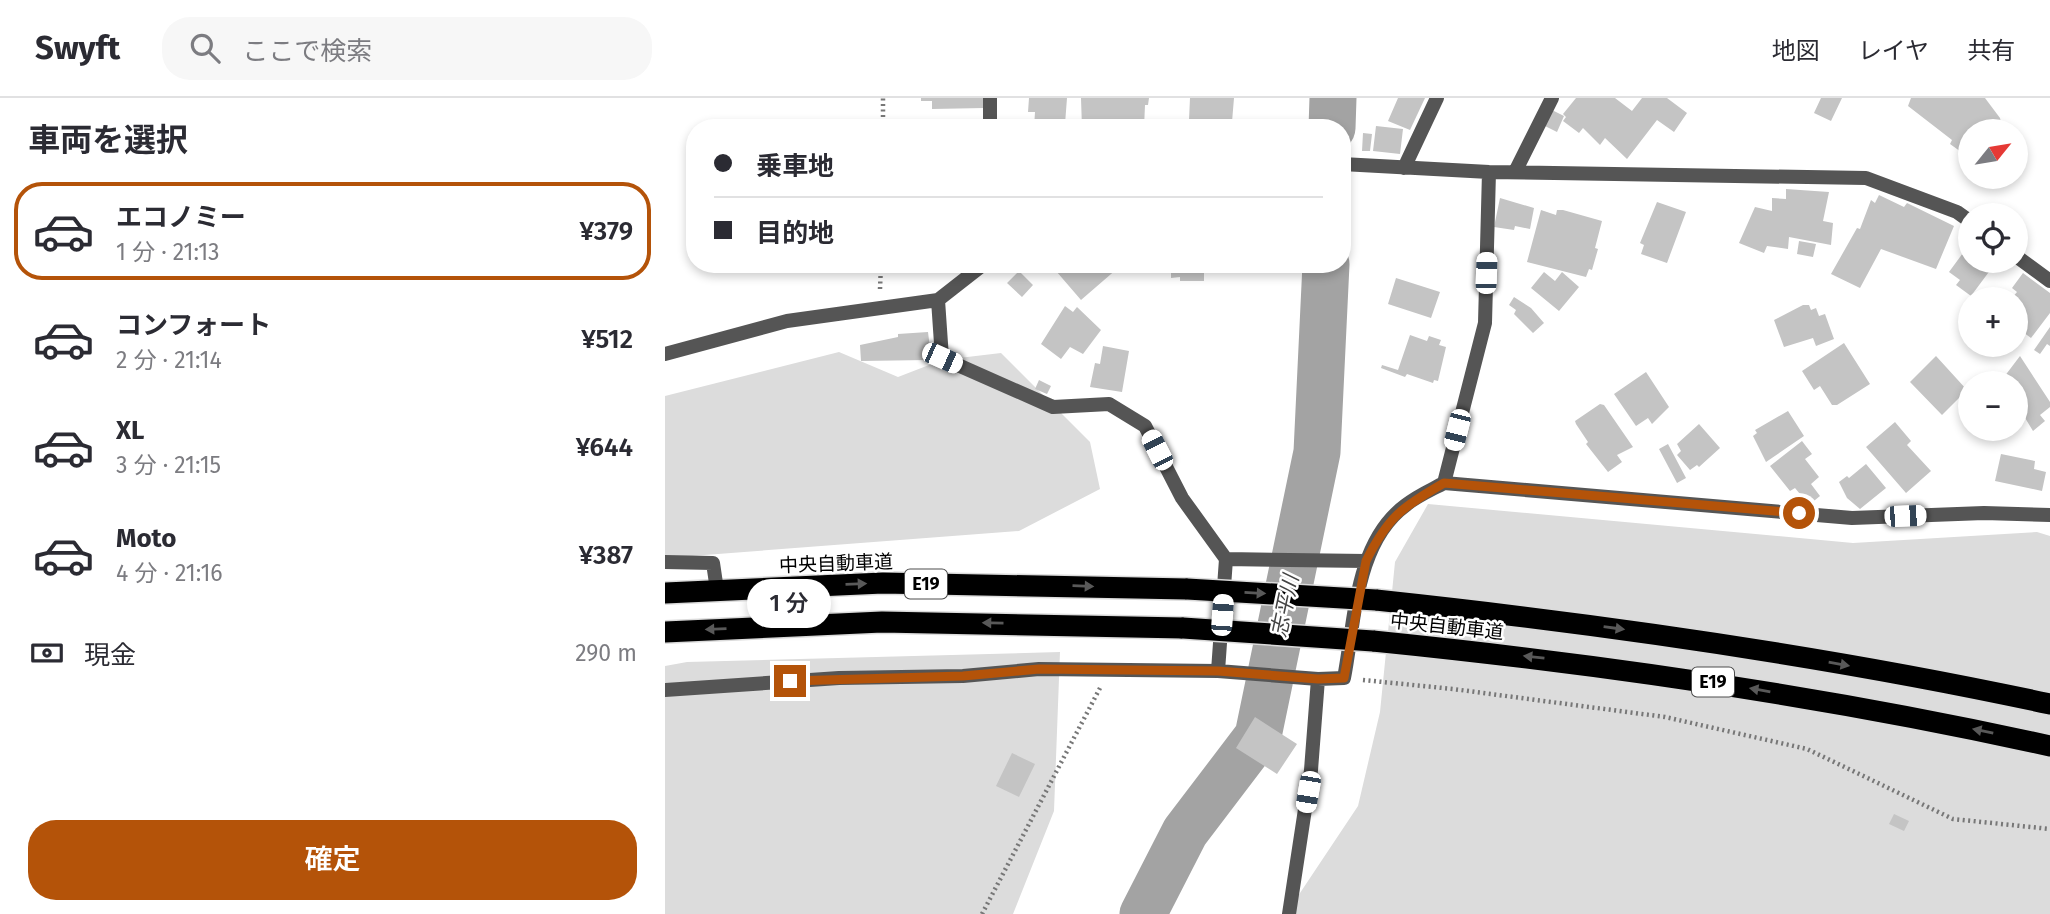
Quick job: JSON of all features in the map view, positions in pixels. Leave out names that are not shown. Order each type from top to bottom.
[{"type":"highway","name":"中央自動車道","points":[[665,593],[883,583],[1187,589],[1376,600],[1558,620],[1732,645],[2050,704]]},
{"type":"highway","name":"中央自動車道","points":[[665,632],[882,622],[1183,628],[1373,641],[1554,659],[1727,684],[2050,746]]},
{"type":"street","points":[[990,98],[990,119]]},
{"type":"street","points":[[1405,168],[1437,98]]},
{"type":"street","points":[[1515,172],[1552,98]]},
{"type":"street","points":[[1351,165],[1489,172],[1866,178],[1958,213]]},
{"type":"street","points":[[1444,483],[1485,323],[1489,172]]},
{"type":"street","points":[[2028,265],[2050,281]]},
{"type":"street","points":[[665,354],[787,320],[939,300],[973,273]]},
{"type":"street","points":[[939,300],[942,358],[1053,407],[1109,404],[1145,426],[1182,498],[1226,559],[1218,671]]},
{"type":"street","points":[[665,690],[839,678],[963,676],[1039,669],[1218,671],[1318,679],[1344,678],[1366,561],[1381,531],[1405,505],[1444,483],[1852,518],[1984,513],[2050,515]]},
{"type":"street","points":[[1226,559],[1366,561]]},
{"type":"street","points":[[665,562],[713,563],[717,590]]},
{"type":"street","points":[[1289,914],[1311,770],[1318,679]]},
{"type":"path","points":[[883,119],[884,98]]},
{"type":"path","points":[[982,914],[1110,670]]},
{"type":"path","points":[[1344,678],[1453,689],[1665,718],[1807,749],[1952,819],[2050,830]]},
{"type":"shaded area","points":[[839,352],[898,377],[942,360],[1001,353],[1090,442],[1100,489],[1019,531],[665,558],[665,396]]},
{"type":"shaded area","points":[[1428,504],[1853,543],[2037,532],[2050,536],[2050,914],[1286,914],[1358,806],[1380,712],[1395,562]]},
{"type":"shaded area","points":[[1060,652],[1054,811],[1013,914],[665,914],[665,666],[687,662]]},
{"type":"building","points":[[921,98],[983,98],[984,108],[932,109],[932,101],[921,101]]},
{"type":"building","points":[[1029,98],[1067,98],[1065,119],[1035,119],[1035,112],[1028,112]]},
{"type":"building","points":[[1081,98],[1149,98],[1148,105],[1145,105],[1144,119],[1082,119]]},
{"type":"building","points":[[1190,98],[1234,98],[1232,119],[1189,119]]},
{"type":"building","points":[[1398,98],[1425,98],[1410,130],[1388,121]]},
{"type":"building","points":[[1576,98],[1615,98],[1632,111],[1642,98],[1667,98],[1687,113],[1674,132],[1657,120],[1627,159],[1605,138],[1600,145],[1583,128],[1579,133],[1563,121],[1566,117],[1563,114]]},
{"type":"building","points":[[1821,98],[1842,98],[1831,121],[1814,113]]},
{"type":"building","points":[[1911,98],[1985,98],[2000,119],[1958,119],[1958,150],[1950,144],[1952,140],[1908,106]]},
{"type":"building","points":[[1552,110],[1564,116],[1557,132],[1545,126]]},
{"type":"building","points":[[1376,126],[1403,129],[1400,154],[1373,151]]},
{"type":"building","points":[[1363,133],[1372,134],[1370,151],[1362,151]]},
{"type":"building","points":[[1786,189],[1829,192],[1823,221],[1833,223],[1831,245],[1789,237],[1788,249],[1767,246],[1764,253],[1739,243],[1755,207],[1772,211],[1772,198],[1786,199]]},
{"type":"building","points":[[1879,195],[1904,207],[1907,203],[1954,226],[1936,269],[1881,249],[1860,288],[1831,274],[1857,228],[1860,229],[1871,200],[1875,203]]},
{"type":"building","points":[[1500,198],[1534,208],[1530,229],[1515,226],[1514,230],[1494,227]]},
{"type":"building","points":[[1657,202],[1686,212],[1667,263],[1641,254],[1644,245],[1640,243]]},
{"type":"building","points":[[1541,210],[1556,215],[1557,210],[1563,210],[1602,221],[1592,270],[1589,269],[1586,277],[1527,262]]},
{"type":"building","points":[[1799,241],[1816,244],[1813,257],[1797,254]]},
{"type":"building","points":[[1958,260],[1958,273],[1988,273],[1978,287],[1959,287],[1956,285],[1960,280],[1949,272]]},
{"type":"building","points":[[1544,272],[1555,281],[1562,272],[1579,287],[1559,311],[1531,288]]},
{"type":"building","points":[[1017,273],[1021,273],[1033,285],[1022,297],[1007,283]]},
{"type":"building","points":[[1058,273],[1112,273],[1081,300]]},
{"type":"building","points":[[1171,273],[1204,273],[1204,281],[1180,281],[1180,277],[1171,278]]},
{"type":"building","points":[[2023,273],[2050,293],[2050,313],[2031,338],[2028,336],[2028,287],[2013,287]]},
{"type":"building","points":[[1396,278],[1440,292],[1431,318],[1388,304]]},
{"type":"building","points":[[1514,297],[1531,308],[1544,323],[1533,333],[1509,305]]},
{"type":"building","points":[[1803,305],[1809,305],[1811,310],[1816,308],[1819,316],[1825,314],[1834,339],[1816,346],[1813,338],[1784,347],[1774,320]]},
{"type":"building","points":[[1065,306],[1073,312],[1077,307],[1101,330],[1083,354],[1070,347],[1061,359],[1041,344]]},
{"type":"building","points":[[2050,327],[2050,346],[2047,344],[2040,354],[2034,350]]},
{"type":"building","points":[[928,332],[931,356],[926,356],[927,360],[861,361],[860,345],[898,337],[898,334]]},
{"type":"building","points":[[1410,335],[1427,341],[1429,336],[1441,340],[1439,345],[1446,347],[1438,381],[1434,380],[1433,383],[1407,374],[1405,377],[1381,368],[1382,365],[1398,370]]},
{"type":"building","points":[[1844,343],[1870,384],[1837,405],[1832,405],[1820,386],[1814,390],[1802,371]]},
{"type":"building","points":[[1103,346],[1129,351],[1122,392],[1090,387],[1095,363],[1100,364]]},
{"type":"building","points":[[1936,356],[1958,380],[1958,399],[1942,415],[1910,382]]},
{"type":"building","points":[[2021,357],[2050,402],[2050,407],[2040,415],[2045,421],[2033,431],[2028,423],[2028,371],[2009,371]]},
{"type":"building","points":[[1646,372],[1669,407],[1652,424],[1648,418],[1636,426],[1614,394]]},
{"type":"building","points":[[1039,380],[1051,386],[1047,394],[1035,389]]},
{"type":"building","points":[[1600,404],[1604,405],[1633,447],[1617,455],[1622,462],[1608,472],[1586,444],[1588,442],[1575,421]]},
{"type":"building","points":[[1788,411],[1804,436],[1766,462],[1753,436],[1757,433],[1755,430]]},
{"type":"building","points":[[1895,422],[1911,441],[1907,445],[1931,471],[1906,493],[1866,447]]},
{"type":"building","points":[[1699,424],[1720,448],[1699,467],[1697,465],[1690,470],[1677,455],[1681,451],[1677,444]]},
{"type":"building","points":[[1802,441],[1812,454],[1805,459],[1819,477],[1811,484],[1820,496],[1809,505],[1795,488],[1790,491],[1770,466]]},
{"type":"building","points":[[1668,444],[1686,478],[1677,483],[1659,449]]},
{"type":"building","points":[[2001,454],[2035,461],[2034,469],[2046,472],[2042,491],[1995,481]]},
{"type":"building","points":[[1866,464],[1886,488],[1860,509],[1847,498],[1839,482],[1847,476],[1849,478]]},
{"type":"building","points":[[1255,717],[1297,744],[1277,774],[1236,748]]},
{"type":"building","points":[[1012,753],[1035,764],[1019,797],[996,786]]},
{"type":"building","points":[[1894,814],[1909,821],[1904,831],[1889,824]]},
{"type":"waterway","name":"志平川","points":[[1332,119],[1333,98]]},
{"type":"waterway","name":"志平川","points":[[1143,914],[1185,832],[1258,736],[1317,452],[1326,273]]},
{"type":"route","points":[[790,681],[963,676],[1039,669],[1218,671],[1318,679],[1344,678],[1366,561],[1373,546],[1381,531],[1405,505],[1444,483],[1799,513]]}]
